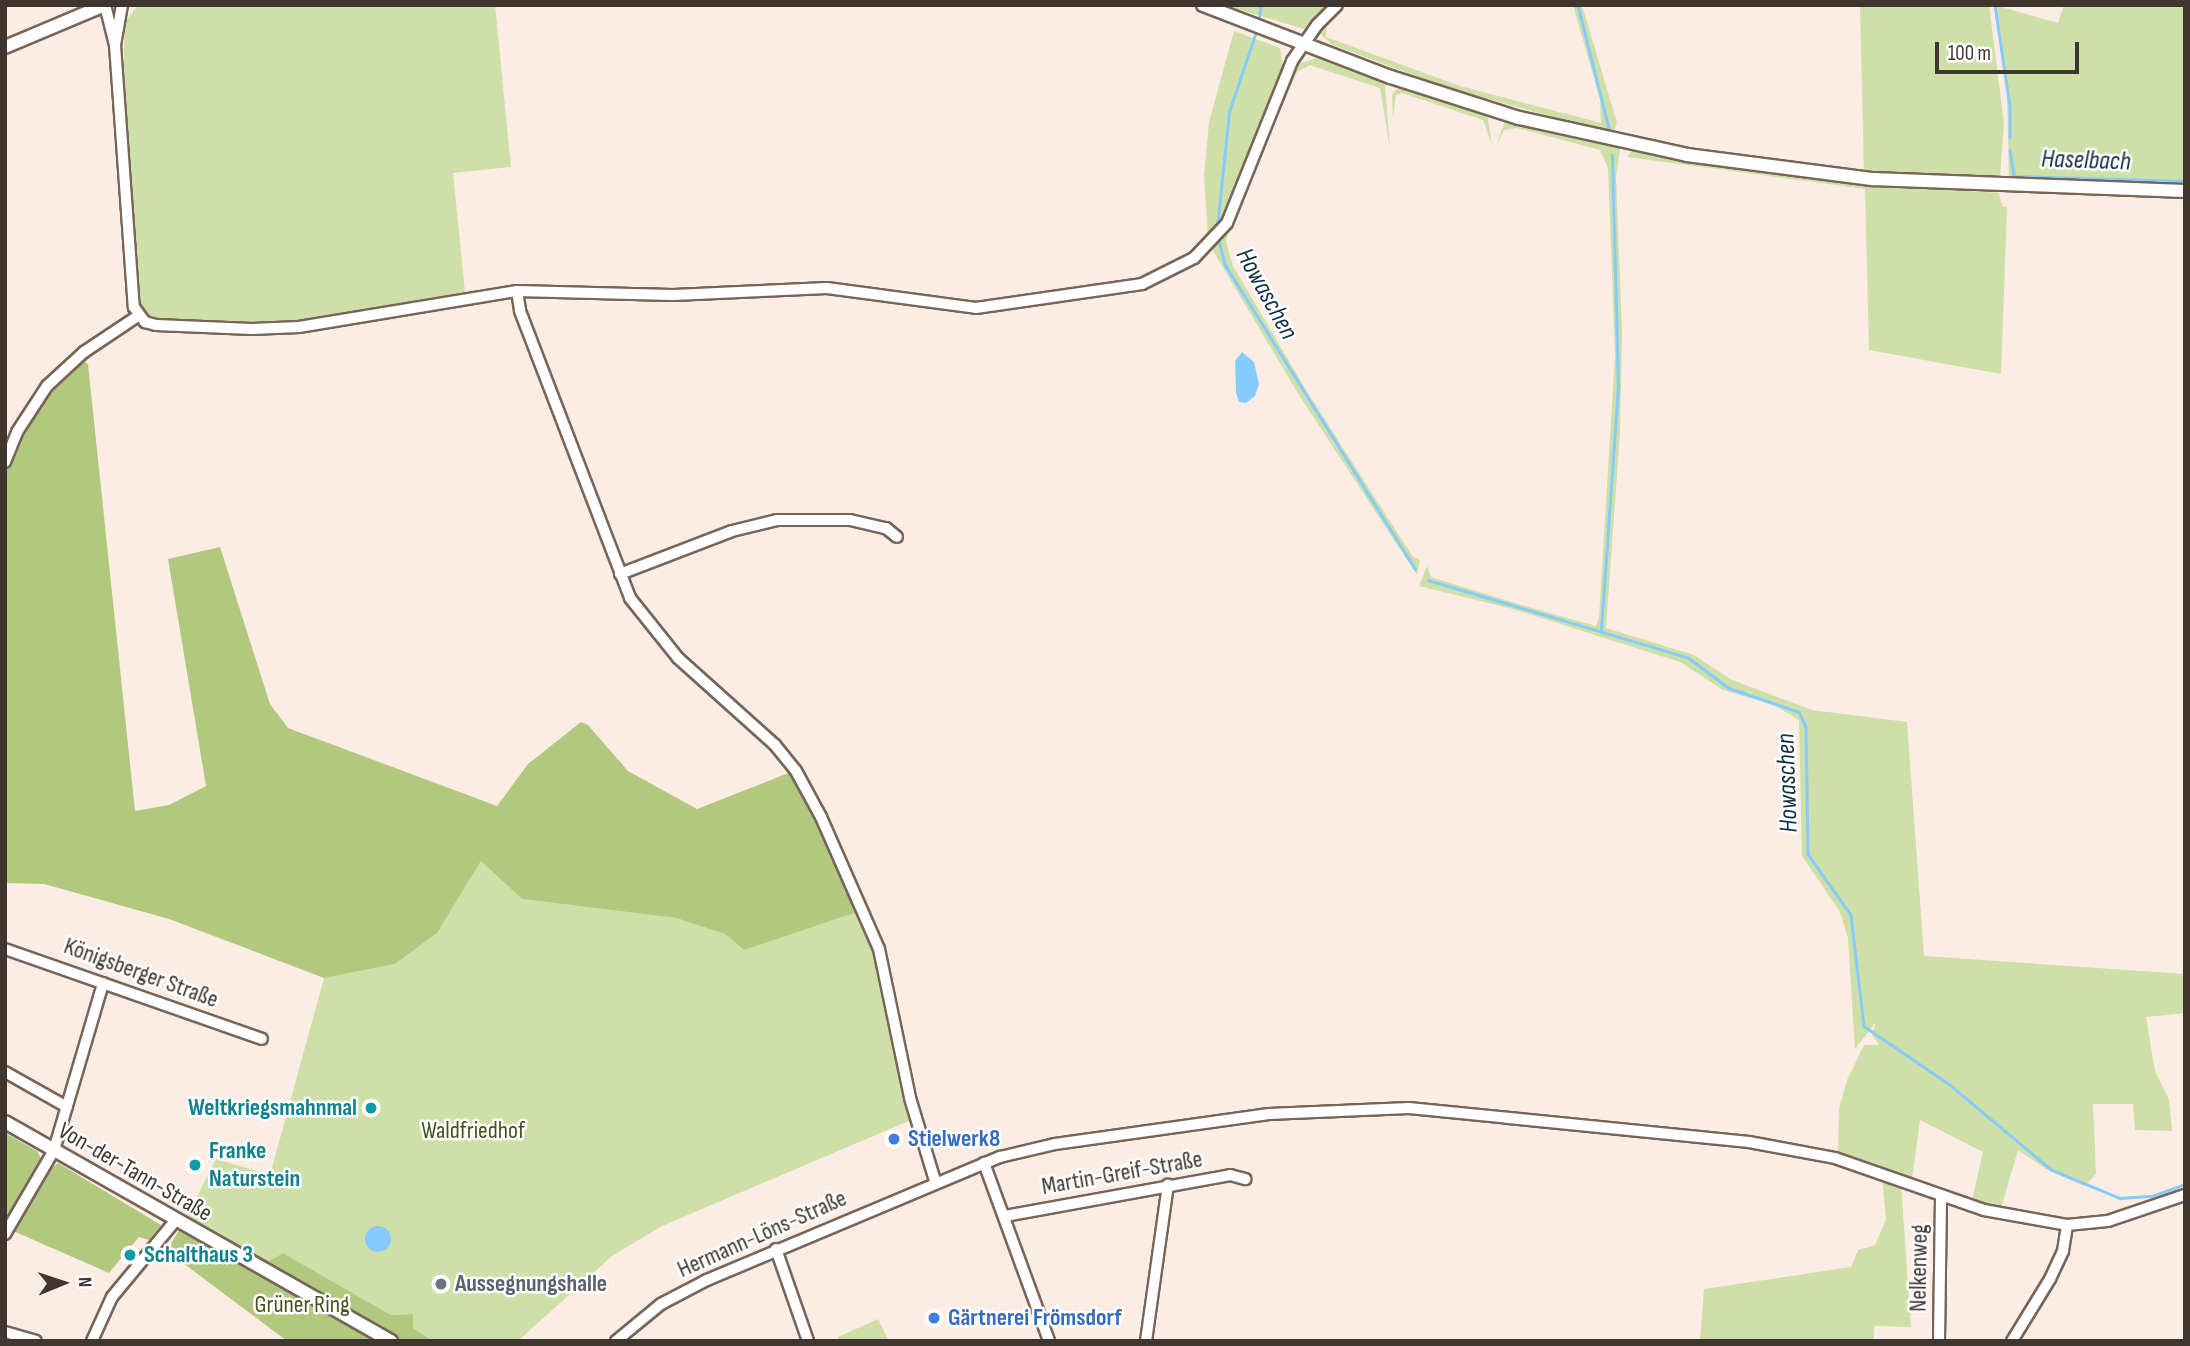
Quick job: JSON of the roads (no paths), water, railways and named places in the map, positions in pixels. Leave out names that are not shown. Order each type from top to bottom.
[{"type":"street","points":[[5,47],[105,5],[115,45],[132,297],[138,316],[156,325],[299,327],[517,291],[674,295],[827,288],[991,307],[1142,284],[1177,269],[1214,239],[1223,228],[1303,43],[1337,5]]},
{"type":"street","points":[[115,45],[122,5]]},
{"type":"street","points":[[1203,5],[1303,43],[1519,118],[1687,155],[1873,179],[2185,191]]},
{"type":"street","points":[[517,291],[520,311],[620,573],[653,632],[766,735],[810,793],[879,949],[910,1098],[935,1181]]},
{"type":"street","points":[[5,462],[18,432],[47,386],[84,352],[138,316]]},
{"type":"street","points":[[620,573],[732,531],[777,520],[850,520],[886,528],[897,537]]},
{"type":"street","name":"Königsberger Straße","points":[[5,949],[262,1039]]},
{"type":"street","points":[[5,1234],[54,1150],[103,983]]},
{"type":"street","points":[[5,1072],[67,1107]]},
{"type":"street","name":"Hermann-Löns-Straße","points":[[617,1341],[661,1304],[776,1249],[984,1163],[1047,1146],[1269,1114],[1409,1108],[1810,1152],[1880,1172],[1941,1197],[1984,1210],[2067,1225],[2108,1221],[2185,1195]]},
{"type":"street","name":"Von-der-Tann-Straße","points":[[5,1122],[391,1341]]},
{"type":"street","points":[[984,1163],[1049,1341]]},
{"type":"street","name":"Martin-Greif-Straße","points":[[1005,1216],[1230,1175],[1245,1179]]},
{"type":"street","points":[[1146,1341],[1168,1185]]},
{"type":"street","name":"Nelkenweg","points":[[1939,1341],[1941,1197]]},
{"type":"street","points":[[92,1341],[112,1297],[176,1220]]},
{"type":"street","points":[[2012,1341],[2050,1279],[2063,1251],[2067,1225]]},
{"type":"street","points":[[776,1249],[808,1341]]},
{"type":"street","points":[[5,1332],[36,1341]]},
{"type":"water","points":[[1242,352],[1254,362],[1259,384],[1255,396],[1246,403],[1239,402],[1236,393],[1235,361]]},
{"type":"water","points":[[378,1226],[387,1230],[391,1239],[387,1248],[378,1252],[369,1248],[365,1239],[369,1230]]},
{"type":"waterway","name":"Howaschen","points":[[1258,23],[1261,5]]},
{"type":"waterway","points":[[1578,5],[1609,128]]},
{"type":"waterway","name":"Haselbach","points":[[1995,5],[2010,106],[2010,137]]},
{"type":"waterway","name":"Howaschen","points":[[1217,227],[1229,112],[1257,29]]},
{"type":"waterway","name":"Haselbach","points":[[2010,150],[2014,176],[2185,181]]},
{"type":"waterway","points":[[1601,630],[1618,386],[1612,155]]},
{"type":"waterway","name":"Howaschen","points":[[1218,237],[1226,266],[1415,569]]},
{"type":"waterway","name":"Howaschen","points":[[1428,580],[1689,658],[1729,688],[1799,712],[1806,727],[1808,854],[1851,915],[1864,1026],[1949,1084],[2052,1170],[2120,1198],[2152,1196],[2185,1184]]},
{"type":"place","name":"Weltkriegsmahnmal","points":[[371,1108]]},
{"type":"place","name":"Stielwerk8","points":[[894,1139]]},
{"type":"place","name":"Franke Naturstein","points":[[195,1165]]},
{"type":"place","name":"Schalthaus 3","points":[[130,1255]]},
{"type":"place","name":"Aussegnungshalle","points":[[441,1284]]},
{"type":"place","name":"Gärtnerei Frömsdorf","points":[[934,1318]]},
{"type":"park label","name":"Waldfriedhof","points":[[473,1131]]},
{"type":"park label","name":"Grüner Ring","points":[[302,1305]]}]
